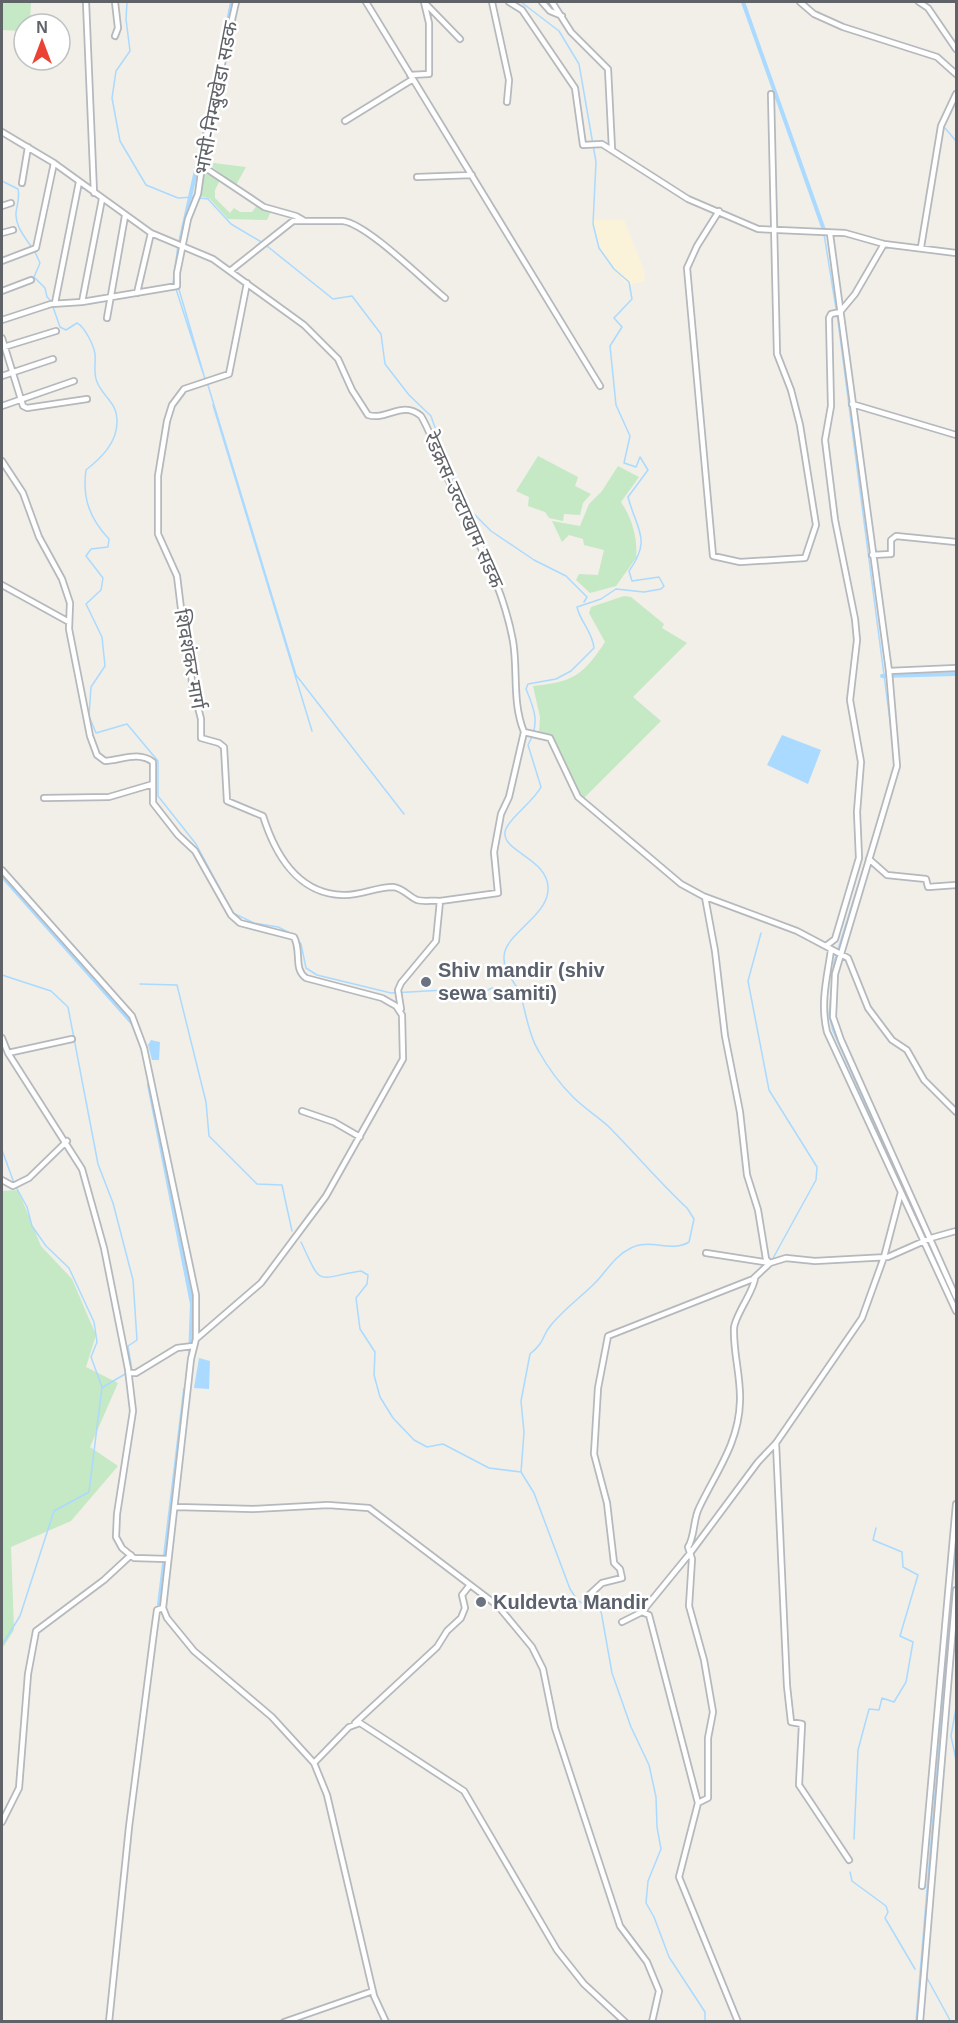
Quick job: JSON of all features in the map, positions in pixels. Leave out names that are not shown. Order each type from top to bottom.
[{"type":"street","points":[[86,2],[94,194]]},
{"type":"street","points":[[115,2],[118,28],[115,36]]},
{"type":"street","name":"भांसी-निम्बुखेडा सडक","points":[[138,292],[163,290],[177,286],[182,245],[188,219],[197,196],[201,165],[236,2]]},
{"type":"street","points":[[366,2],[600,386]]},
{"type":"street","points":[[345,121],[412,77],[429,74],[429,23],[424,2]]},
{"type":"street","points":[[424,2],[460,39]]},
{"type":"street","points":[[492,2],[509,80],[507,102]]},
{"type":"street","points":[[509,2],[522,10],[575,88],[583,145],[602,144],[688,199],[758,229],[826,234],[845,233],[884,244],[957,253]]},
{"type":"street","points":[[542,2],[550,11],[562,16]]},
{"type":"street","points":[[552,2],[572,32],[608,69],[612,149]]},
{"type":"street","points":[[800,2],[814,14],[843,27],[937,57],[957,74]]},
{"type":"street","points":[[919,2],[928,8],[957,49]]},
{"type":"street","points":[[719,211],[697,246],[687,268],[713,556],[740,562],[805,558],[816,525],[800,425],[791,390],[777,354],[771,93]]},
{"type":"street","points":[[921,247],[941,126],[957,94]]},
{"type":"street","name":"रेडक्रस-उल्टाखाम सडक","points":[[2,132],[54,163],[124,216],[151,233],[207,256],[304,325],[338,359],[352,390],[368,415],[374,417],[405,408],[414,410],[421,416],[498,587],[513,641],[515,688],[526,732]]},
{"type":"street","points":[[22,183],[28,147]]},
{"type":"street","points":[[2,261],[34,249],[54,163]]},
{"type":"street","points":[[201,165],[264,207],[292,214],[303,220]]},
{"type":"street","points":[[417,177],[472,175]]},
{"type":"street","points":[[53,303],[79,182]]},
{"type":"street","points":[[82,302],[102,199]]},
{"type":"street","points":[[2,206],[11,203]]},
{"type":"street","points":[[107,318],[124,216]]},
{"type":"street","points":[[230,271],[283,227],[303,220],[351,222],[369,233],[445,298]]},
{"type":"street","points":[[2,233],[13,230]]},
{"type":"street","points":[[2,320],[53,303],[82,302],[138,292],[151,233]]},
{"type":"street","points":[[826,234],[889,671],[897,766],[869,859],[823,995],[823,1014],[826,1032],[957,1311]]},
{"type":"street","points":[[826,946],[835,939],[859,858],[857,812],[861,786],[858,733],[850,700],[857,640],[855,619],[835,520],[825,440],[831,406],[829,318],[838,312],[880,254],[884,244]]},
{"type":"street","points":[[2,291],[31,280]]},
{"type":"street","name":"शिवशंकर मार्ग","points":[[247,283],[228,375],[202,381],[184,389],[169,412],[160,459],[156,521],[158,534],[177,576],[183,625],[189,644],[192,684],[201,719],[201,738],[224,747],[227,801],[262,816],[282,861],[317,891],[345,896],[371,889],[397,887],[420,901],[440,901]]},
{"type":"street","points":[[3,347],[56,331]]},
{"type":"street","points":[[2,338],[21,399],[27,408],[87,399]]},
{"type":"street","points":[[2,376],[53,359]]},
{"type":"street","points":[[2,406],[74,381]]},
{"type":"street","points":[[852,404],[957,435]]},
{"type":"street","points":[[2,461],[23,493],[39,537],[62,579],[70,603],[69,622],[90,736],[97,755],[105,761],[128,756],[148,758],[153,762],[153,803],[178,835],[195,851],[231,915],[240,923],[294,937],[300,948],[298,968],[306,978],[382,998],[396,1006],[402,1015]]},
{"type":"street","points":[[872,555],[891,554],[891,540],[896,536],[957,542]]},
{"type":"street","points":[[2,585],[69,622]]},
{"type":"street","points":[[889,671],[957,668]]},
{"type":"street","points":[[386,2022],[374,1991],[327,1795],[314,1763],[272,1717],[194,1651],[167,1618],[163,1608],[165,1558],[176,1507],[190,1346],[261,1282],[326,1196],[360,1137],[403,1059],[402,1015],[398,990],[413,967],[436,941],[440,901],[498,893],[494,852],[501,814],[509,797],[526,732],[550,738],[578,797],[681,884],[705,897],[797,931],[849,958],[868,1008],[892,1040],[907,1050],[919,1074],[957,1112]]},
{"type":"street","points":[[44,798],[109,797],[153,784]]},
{"type":"street","points":[[869,859],[887,875],[926,879],[928,887],[934,888],[957,885]]},
{"type":"street","points":[[2,870],[132,1016],[139,1028],[194,1282],[196,1339]]},
{"type":"street","points":[[705,897],[715,951],[725,1036],[740,1112],[749,1186],[758,1210],[766,1259],[770,1263]]},
{"type":"street","points":[[836,952],[832,1006],[835,1025],[957,1297]]},
{"type":"street","points":[[2,1038],[8,1053],[82,1169],[92,1198],[129,1373],[133,1411],[115,1527],[116,1538],[122,1548],[134,1558],[165,1558]]},
{"type":"street","points":[[8,1053],[72,1039]]},
{"type":"street","points":[[302,1111],[334,1122],[360,1137]]},
{"type":"street","points":[[2,1180],[13,1186],[30,1178],[66,1141]]},
{"type":"street","points":[[622,1623],[642,1612],[758,1462],[776,1443],[862,1318],[884,1257],[901,1192]]},
{"type":"street","points":[[706,1253],[770,1263],[786,1258],[815,1261],[884,1257],[892,1256],[931,1238],[957,1231]]},
{"type":"street","points":[[588,1596],[602,1583],[622,1578],[620,1569],[614,1563],[607,1503],[594,1454],[598,1388],[608,1336],[755,1278],[770,1263]]},
{"type":"street","points":[[698,1803],[708,1798],[708,1738],[713,1712],[704,1660],[689,1606],[690,1552],[688,1547],[692,1541],[692,1525],[697,1510],[726,1460],[736,1431],[740,1401],[734,1326],[743,1310],[755,1278]]},
{"type":"street","points":[[129,1373],[136,1373],[177,1348],[190,1346]]},
{"type":"street","points":[[776,1443],[787,1686],[791,1722],[802,1724],[799,1785],[849,1860]]},
{"type":"street","points":[[922,1886],[957,1504]]},
{"type":"street","points":[[176,1507],[253,1509],[328,1505],[369,1508],[504,1613],[539,1658],[559,1739],[620,1926],[647,1962],[659,1991],[652,2022]]},
{"type":"street","points":[[2,1822],[19,1788],[28,1674],[36,1630],[104,1580],[131,1555]]},
{"type":"street","points":[[314,1763],[437,1647],[447,1631],[460,1618],[465,1608],[462,1595],[470,1585]]},
{"type":"street","points":[[920,2022],[957,1590]]},
{"type":"street","points":[[110,2022],[129,1827],[157,1610],[163,1608]]},
{"type":"street","points":[[642,1612],[649,1615],[698,1803],[679,1876],[738,2022]]},
{"type":"street","points":[[355,1724],[364,1726],[464,1791],[557,1950],[584,1984],[624,2022]]},
{"type":"street","points":[[284,2022],[374,1991]]},
{"type":"green space","points":[[2,2],[31,2],[31,12],[12,12],[12,30],[2,30]]},
{"type":"green space","points":[[206,162],[246,167],[236,185]]},
{"type":"green space","points":[[204,167],[221,178],[215,190],[215,198],[230,213],[234,208],[240,212],[252,212],[257,205],[271,211],[267,220],[228,219],[210,199],[201,196]]},
{"type":"green space","points":[[538,456],[578,477],[575,486],[591,494],[583,503],[580,515],[564,514],[563,521],[549,518],[545,512],[528,506],[529,497],[516,491]]},
{"type":"green space","points":[[618,466],[639,477],[621,502],[633,529],[636,558],[616,586],[590,593],[576,580],[579,574],[598,575],[604,550],[584,545],[583,539],[569,535],[562,542],[552,521],[580,526],[589,504],[602,491]]},
{"type":"green space","points":[[624,596],[631,597],[664,624],[662,628],[687,643],[633,697],[661,721],[584,798],[575,787],[554,739],[549,735],[539,733],[540,717],[533,686],[568,679],[583,669],[605,642],[589,613],[591,607]]},
{"type":"green space","points":[[18,1190],[41,1246],[72,1279],[96,1335],[86,1367],[118,1383],[90,1447],[118,1466],[71,1521],[11,1547],[14,1630],[2,1649],[2,1191]]},
{"type":"sand","points":[[591,220],[624,220],[644,270],[645,281],[628,285],[600,249]]},
{"type":"water","points":[[782,735],[821,750],[808,784],[767,765]]},
{"type":"water","points":[[151,1040],[160,1042],[159,1060],[152,1060],[148,1045]]},
{"type":"water","points":[[199,1358],[210,1361],[209,1389],[194,1388]]},
{"type":"waterway","points":[[127,2],[126,19],[130,51],[116,71],[112,98],[120,141],[146,185],[178,198],[195,197]]},
{"type":"waterway","points":[[210,106],[232,2]]},
{"type":"waterway","points":[[521,2],[559,31],[579,64],[596,162],[593,224],[599,248],[614,269],[629,282],[632,299],[614,318],[622,327],[610,346],[616,405],[630,436],[624,463],[636,467],[640,457],[648,470],[628,497],[641,535],[640,551],[629,571],[632,581],[659,577],[664,586],[661,589],[644,592],[616,589],[601,599],[577,607],[591,636],[594,648],[571,671],[556,679],[528,684],[526,689],[535,717],[534,730],[528,745],[541,787],[510,822],[505,832],[506,839],[511,845],[542,871],[547,879],[548,890],[541,909],[506,949],[504,962],[520,994],[535,1044],[554,1075],[573,1097],[618,1136],[687,1208],[694,1219],[689,1242],[675,1246],[638,1245],[620,1255],[595,1283],[556,1319],[539,1346],[530,1354],[521,1401],[524,1432],[521,1472],[534,1493],[570,1589],[578,1601],[601,1611],[612,1673],[631,1727],[649,1765],[656,1797],[657,1827],[661,1849],[648,1881],[646,1903],[654,1917],[669,1957],[705,2012],[705,2022]]},
{"type":"waterway","points":[[743,2],[824,230]]},
{"type":"waterway","points":[[945,128],[956,141]]},
{"type":"waterway","points":[[180,242],[205,130]]},
{"type":"waterway","points":[[2,181],[18,189],[17,222],[32,248]]},
{"type":"waterway","points":[[200,198],[208,199],[231,224],[263,243]]},
{"type":"waterway","points":[[824,234],[838,321],[894,752]]},
{"type":"waterway","points":[[267,246],[333,299],[352,296],[381,334],[385,364],[409,395],[431,416],[448,466],[469,509],[491,531],[534,560],[566,576],[587,597],[584,602]]},
{"type":"waterway","points":[[174,285],[179,247]]},
{"type":"waterway","points":[[35,252],[40,263],[34,277],[45,288],[47,297],[52,302]]},
{"type":"waterway","points":[[178,286],[205,379]]},
{"type":"waterway","points":[[176,289],[203,373]]},
{"type":"waterway","points":[[53,307],[60,327],[66,330],[77,323],[89,337],[95,354],[97,382],[117,415],[114,437],[102,455],[86,470],[85,480],[85,490],[92,516],[109,539],[108,547],[91,549],[86,556],[103,578],[101,590],[86,604],[102,637],[105,666],[91,687],[89,716],[96,733],[127,724],[158,761],[158,796],[196,844],[233,913],[254,923],[278,927],[294,935]]},
{"type":"waterway","points":[[207,382],[296,675],[404,814]]},
{"type":"waterway","points":[[213,405],[312,731]]},
{"type":"waterway","points":[[882,676],[956,674]]},
{"type":"waterway","points":[[893,770],[895,760]]},
{"type":"waterway","points":[[882,809],[834,962],[829,1015],[833,1031],[863,1099],[947,1282]]},
{"type":"waterway","points":[[2,876],[134,1025]]},
{"type":"waterway","points":[[761,933],[748,981],[769,1090],[817,1167],[816,1180],[772,1260]]},
{"type":"waterway","points":[[297,939],[301,944],[306,968],[317,975],[391,993],[445,990],[480,994],[492,988],[521,996]]},
{"type":"waterway","points":[[2,975],[51,991],[68,1007],[98,1164],[113,1203],[133,1280],[137,1340],[128,1346],[132,1370],[103,1387]]},
{"type":"waterway","points":[[140,984],[177,985],[206,1102],[209,1136],[257,1184],[282,1185],[292,1231]]},
{"type":"waterway","points":[[149,1085],[192,1304],[190,1358]]},
{"type":"waterway","points":[[2,1150],[14,1183]]},
{"type":"waterway","points":[[2,1645],[20,1616],[54,1511],[89,1492],[102,1387],[91,1357],[97,1342],[94,1322],[69,1268],[46,1246],[32,1226],[27,1207],[16,1187]]},
{"type":"waterway","points":[[301,1242],[313,1267],[322,1277],[361,1271],[368,1275],[367,1284],[356,1298],[360,1329],[375,1352],[374,1375],[380,1397],[393,1418],[414,1440],[427,1447],[443,1444],[489,1468],[521,1472]]},
{"type":"waterway","points":[[954,1297],[956,1302]]},
{"type":"waterway","points":[[159,1605],[185,1389]]},
{"type":"waterway","points":[[854,1839],[858,1750],[869,1709],[879,1710],[882,1698],[894,1702],[906,1682],[913,1642],[900,1636],[918,1575],[903,1567],[902,1552],[873,1540],[876,1528]]},
{"type":"waterway","points":[[916,2022],[956,1540]]},
{"type":"waterway","points":[[956,1708],[951,1736],[956,1760]]},
{"type":"waterway","points":[[956,1838],[956,1863]]},
{"type":"waterway","points":[[850,1872],[852,1881],[886,1906],[888,1912],[885,1918],[915,1969]]},
{"type":"waterway","points":[[927,1978],[951,2022]]},
{"type":"place","name":"Shiv mandir (shiv sewa samiti)","points":[[426,982]]},
{"type":"place","name":"Kuldevta Mandir","points":[[481,1602]]}]
